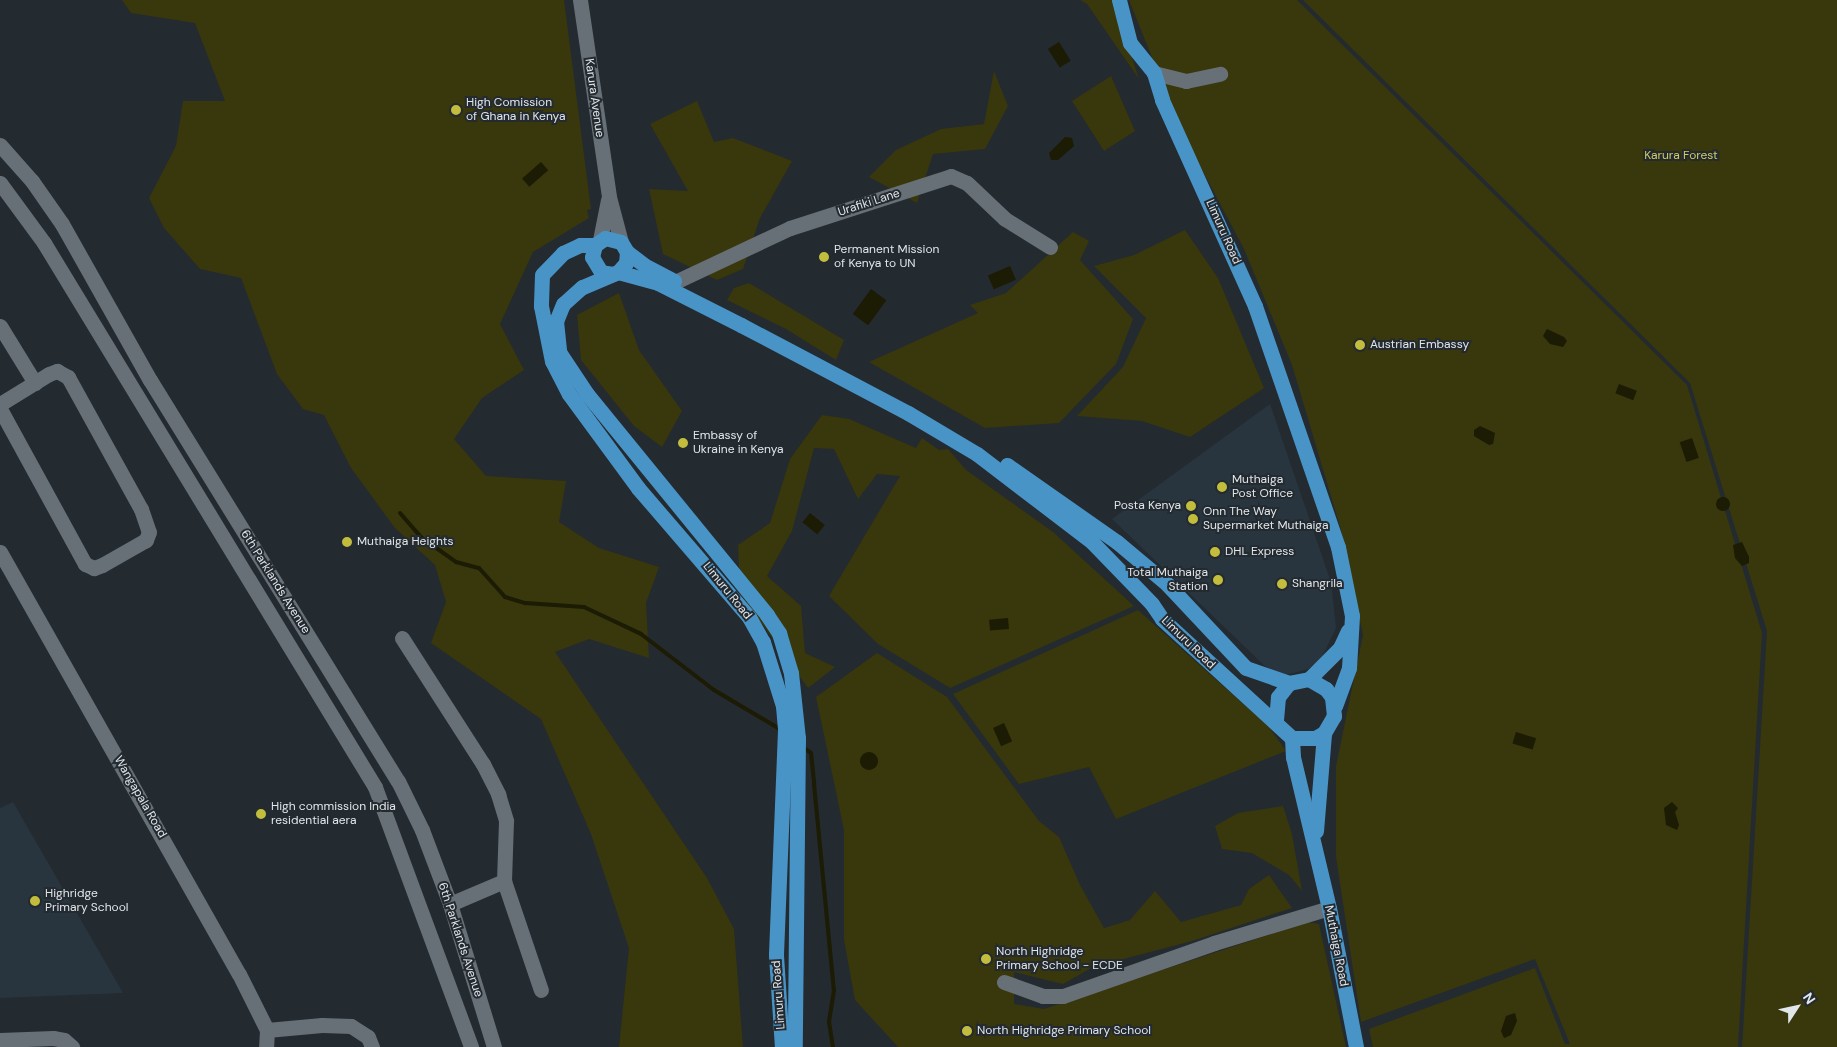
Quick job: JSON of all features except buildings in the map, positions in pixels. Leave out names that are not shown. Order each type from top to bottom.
[{"type":"main road","name":"Limuru Road","points":[[1119,0],[1130,43],[1154,73],[1162,100],[1255,306],[1338,547],[1352,617],[1349,668],[1335,706],[1334,716],[1324,733]]},
{"type":"main road","points":[[616,273],[596,268],[592,257],[598,243],[611,238],[624,246],[626,263],[616,273],[582,287],[563,304],[556,321],[559,352],[587,394],[767,615],[778,633],[791,672],[792,734],[790,758],[795,1047]]},
{"type":"main road","name":"Limuru Road","points":[[598,243],[580,245],[562,254],[542,275],[540,306],[552,361],[569,394],[633,481],[749,617],[763,642],[792,734]]},
{"type":"main road","name":"Limuru Road","points":[[624,246],[644,265],[915,410],[1027,477],[1117,542],[1160,578],[1246,668],[1274,681],[1289,683],[1309,679]]},
{"type":"main road","name":"Limuru Road","points":[[616,273],[658,283],[908,413],[977,454],[1092,542],[1152,604],[1162,620],[1205,661],[1276,720],[1292,738]]},
{"type":"main road","points":[[1335,706],[1326,689],[1309,679],[1340,648],[1352,617]]},
{"type":"main road","points":[[1276,720],[1278,697],[1289,683]]},
{"type":"main road","points":[[1292,738],[1310,738],[1324,733]]},
{"type":"main road","name":"Muthaiga Road","points":[[1316,845],[1324,733]]},
{"type":"main road","name":"Muthaiga Road","points":[[1292,738],[1293,756],[1316,845],[1356,1047]]},
{"type":"main road","name":"Limuru Road","points":[[782,1047],[776,955],[790,758]]},
{"type":"street","name":"Karura Avenue","points":[[580,0],[609,197],[624,246]]},
{"type":"street","points":[[1154,73],[1186,81],[1220,74]]},
{"type":"street","name":"6th Parklands Avenue","points":[[0,145],[32,181],[62,224],[157,393],[379,748],[422,830],[450,904],[494,1047]]},
{"type":"street","name":"Urafiki Lane","points":[[675,282],[790,228],[951,176],[968,183],[1005,220],[1050,247]]},
{"type":"street","name":"6th Parklands Avenue","points":[[0,183],[44,243],[375,787],[471,1047]]},
{"type":"street","name":"Karura Avenue","points":[[598,243],[609,197]]},
{"type":"street","points":[[0,326],[35,383]]},
{"type":"street","points":[[0,404],[57,371],[68,377],[141,509],[149,532],[146,540],[102,565],[94,568],[85,564],[0,409]]},
{"type":"street","name":"Wangapala Road","points":[[0,552],[153,818],[267,1030]]},
{"type":"street","points":[[402,638],[484,764],[498,794],[506,821],[504,881],[541,990]]},
{"type":"street","points":[[450,904],[504,881]]},
{"type":"street","points":[[1004,982],[1043,996],[1063,996],[1214,943],[1329,908]]},
{"type":"street","points":[[266,1047],[267,1030],[322,1025],[351,1026],[368,1037],[372,1047]]},
{"type":"street","points":[[0,1040],[53,1038],[64,1040],[72,1047]]},
{"type":"shaded area","points":[[1059,42],[1071,61],[1060,68],[1048,49]]},
{"type":"shaded area","points":[[1065,137],[1072,138],[1074,146],[1058,160],[1051,160],[1049,153]]},
{"type":"shaded area","points":[[541,162],[548,170],[529,187],[522,178]]},
{"type":"shaded area","points":[[1010,266],[1016,280],[994,289],[988,275]]},
{"type":"shaded area","points":[[871,289],[886,300],[868,325],[853,314]]},
{"type":"shaded area","points":[[1547,329],[1564,337],[1567,341],[1563,347],[1550,344],[1543,336]]},
{"type":"shaded area","points":[[1619,384],[1637,391],[1633,400],[1615,393]]},
{"type":"shaded area","points":[[1270,404],[1331,582],[1336,628],[1321,659],[1308,669],[1282,676],[1272,673],[1112,519]]},
{"type":"shaded area","points":[[1480,426],[1495,433],[1493,444],[1489,445],[1474,436],[1474,430]]},
{"type":"shaded area","points":[[1692,438],[1699,458],[1687,462],[1680,442]]},
{"type":"shaded area","points":[[1720,497],[1726,497],[1730,504],[1726,511],[1720,511],[1716,507],[1716,501]]},
{"type":"shaded area","points":[[810,513],[825,525],[817,534],[802,522]]},
{"type":"shaded area","points":[[1742,542],[1749,557],[1749,563],[1742,566],[1735,558],[1733,545]]},
{"type":"shaded area","points":[[1008,618],[1009,629],[990,631],[989,620]]},
{"type":"shaded area","points":[[1004,723],[1012,741],[1001,746],[993,728]]},
{"type":"shaded area","points":[[1516,732],[1536,738],[1533,750],[1512,743]]},
{"type":"shaded area","points":[[869,752],[875,755],[878,761],[875,767],[869,770],[863,767],[860,761],[863,755]]},
{"type":"shaded area","name":"Highridge Primary School","points":[[13,802],[123,993],[0,998],[0,808]]},
{"type":"shaded area","points":[[1672,802],[1678,808],[1675,812],[1679,825],[1677,830],[1666,825],[1664,808]]},
{"type":"shaded area","points":[[1515,1013],[1517,1021],[1511,1035],[1504,1038],[1501,1031],[1506,1016]]},
{"type":"green space","points":[[122,0],[564,0],[591,209],[587,210],[589,218],[533,252],[500,324],[524,370],[482,398],[454,439],[486,476],[566,481],[559,522],[599,548],[659,567],[646,603],[649,658],[589,639],[555,652],[707,878],[734,929],[743,1047],[619,1047],[629,948],[591,834],[541,719],[431,643],[446,602],[435,565],[395,528],[351,468],[324,415],[303,409],[277,374],[241,278],[200,269],[164,228],[149,198],[176,146],[183,101],[225,101],[195,23],[131,13]]},
{"type":"green space","points":[[1080,0],[1113,0],[1139,79],[1087,4]]},
{"type":"green space","points":[[1129,0],[1297,0],[1687,385],[1762,633],[1738,1047],[1373,1047],[1369,1029],[1535,968],[1565,1044],[1570,1044],[1535,959],[1361,1022],[1336,857],[1336,766],[1363,635],[1341,530],[1292,365],[1244,249],[1181,130]]},
{"type":"green space","name":"Karura Forest","points":[[1303,0],[1837,0],[1837,1047],[1742,1047],[1767,631],[1690,383]]},
{"type":"green space","points":[[994,71],[1008,106],[985,149],[933,154],[917,203],[869,177],[896,150],[941,129],[984,124]]},
{"type":"green space","points":[[1111,76],[1135,131],[1104,151],[1072,101]]},
{"type":"green space","points":[[697,101],[714,142],[733,138],[792,161],[760,218],[743,269],[717,280],[663,254],[649,189],[688,191],[650,124]]},
{"type":"green space","points":[[1185,230],[1218,278],[1264,388],[1190,437],[1142,421],[1077,416],[1123,367],[1146,318],[1094,266],[1134,255]]},
{"type":"green space","points":[[1073,232],[1089,241],[1080,260],[1133,319],[1116,364],[1059,423],[985,428],[869,362],[978,313],[970,305],[1006,293]]},
{"type":"green space","points":[[749,283],[844,340],[836,360],[786,329],[727,300],[734,288]]},
{"type":"green space","points":[[619,293],[639,350],[682,411],[662,447],[634,426],[581,360],[577,315]]},
{"type":"green space","points":[[822,415],[849,419],[916,448],[922,438],[939,450],[948,449],[966,470],[1053,532],[1134,606],[950,688],[878,644],[829,596],[900,476],[877,474],[858,499],[834,449],[814,448],[792,531],[767,576],[801,606],[805,653],[835,667],[808,688],[740,593],[738,545],[770,523],[790,459]]},
{"type":"green space","points":[[1138,610],[1269,727],[1286,751],[1116,819],[1089,767],[1019,784],[953,694]]},
{"type":"green space","points":[[877,653],[947,697],[1039,821],[1059,837],[1080,885],[1104,928],[1130,920],[1155,891],[1181,922],[1241,905],[1249,889],[1269,875],[1292,908],[1192,941],[1093,967],[1063,984],[1014,972],[1014,1004],[1044,1009],[1308,922],[1319,924],[1346,1047],[898,1047],[855,1000],[844,940],[844,830],[816,697]]},
{"type":"green space","points":[[1283,806],[1292,834],[1302,891],[1289,875],[1252,853],[1222,849],[1215,826],[1238,813]]},
{"type":"waterway","points":[[400,513],[422,538],[456,562],[479,568],[505,597],[525,603],[584,607],[641,634],[714,690],[780,729]]},
{"type":"waterway","points":[[801,746],[811,753],[834,990],[829,1022],[833,1047]]},
{"type":"place","name":"High Comission of Ghana in Kenya","points":[[456,110]]},
{"type":"place","name":"Permanent Mission of Kenya to UN","points":[[824,257]]},
{"type":"place","name":"Austrian Embassy","points":[[1360,345]]},
{"type":"place","name":"Embassy of Ukraine in Kenya","points":[[683,443]]},
{"type":"place","name":"Muthaiga Post Office","points":[[1222,487]]},
{"type":"place","name":"Posta Kenya","points":[[1191,506]]},
{"type":"place","name":"Onn The Way Supermarket Muthaiga","points":[[1193,519]]},
{"type":"place","name":"Muthaiga Heights","points":[[347,542]]},
{"type":"place","name":"DHL Express","points":[[1215,552]]},
{"type":"place","name":"Total Muthaiga Station","points":[[1218,580]]},
{"type":"place","name":"Shangrila","points":[[1282,584]]},
{"type":"place","name":"High commission India residential aera","points":[[261,814]]},
{"type":"place","name":"Highridge Primary School","points":[[35,901]]},
{"type":"place","name":"North Highridge Primary School - ECDE","points":[[986,959]]},
{"type":"place","name":"North Highridge Primary School","points":[[967,1031]]}]
